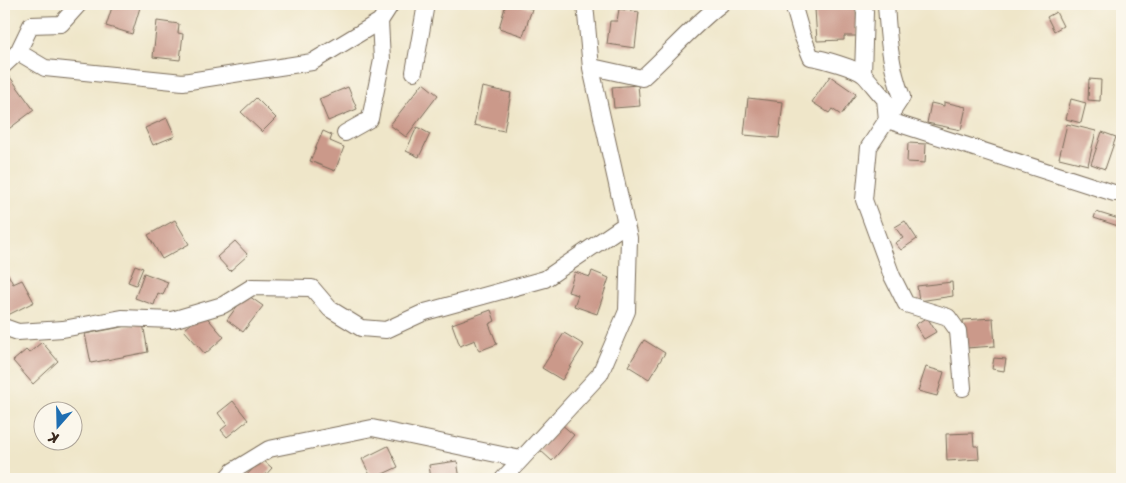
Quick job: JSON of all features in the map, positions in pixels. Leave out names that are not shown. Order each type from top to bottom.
[{"type":"street","points":[[4,65],[18,52],[31,25],[61,24],[79,4]]},
{"type":"street","points":[[18,52],[45,68],[183,82],[312,62],[380,21],[391,4]]},
{"type":"street","points":[[414,72],[426,4]]},
{"type":"street","points":[[503,479],[600,374],[627,311],[630,238],[592,68],[585,4]]},
{"type":"street","points":[[592,68],[642,78],[667,56],[705,16],[721,4]]},
{"type":"street","points":[[793,4],[811,57],[836,62],[863,74]]},
{"type":"street","points":[[862,4],[865,12],[863,74],[869,84],[885,99],[887,120]]},
{"type":"street","points":[[886,4],[888,47],[895,78],[902,97],[868,147],[864,200],[892,276],[906,304],[948,317],[958,331],[963,388]]},
{"type":"street","points":[[345,133],[370,119],[382,60],[380,21]]},
{"type":"street","points":[[887,120],[1114,193],[1122,193]]},
{"type":"street","points":[[4,327],[18,332],[63,329],[122,318],[172,320],[223,305],[252,287],[312,288],[330,309],[361,328],[386,330],[426,312],[545,279],[626,224]]},
{"type":"street","points":[[226,479],[233,471],[269,449],[372,428],[521,459]]},
{"type":"building","points":[[113,4],[141,4],[132,34],[106,26]]},
{"type":"building","points":[[506,4],[516,4],[532,9],[523,36],[499,28]]},
{"type":"building","points":[[856,7],[857,36],[844,36],[844,40],[817,41],[815,9]]},
{"type":"building","points":[[619,9],[639,12],[635,48],[607,44],[610,21],[617,21]]},
{"type":"building","points":[[1056,12],[1063,26],[1054,31],[1047,17]]},
{"type":"building","points":[[157,21],[179,24],[178,33],[183,34],[180,60],[153,57]]},
{"type":"building","points":[[830,76],[856,94],[841,115],[832,109],[829,113],[812,102]]},
{"type":"building","points":[[10,77],[34,110],[6,131],[4,82]]},
{"type":"building","points":[[1089,79],[1101,80],[1100,101],[1088,100]]},
{"type":"building","points":[[423,83],[438,95],[406,137],[390,125]]},
{"type":"building","points":[[638,85],[640,106],[614,108],[612,87]]},
{"type":"building","points":[[348,87],[357,109],[328,121],[319,99]]},
{"type":"building","points":[[482,87],[511,93],[504,131],[474,125]]},
{"type":"building","points":[[256,98],[276,118],[262,132],[241,112]]},
{"type":"building","points":[[748,98],[783,102],[779,138],[744,135]]},
{"type":"building","points":[[1071,99],[1086,103],[1081,123],[1066,119]]},
{"type":"building","points":[[944,102],[966,107],[961,130],[927,123],[931,103],[944,106]]},
{"type":"building","points":[[167,118],[175,136],[153,145],[145,128]]},
{"type":"building","points":[[1067,124],[1096,131],[1088,165],[1059,158]]},
{"type":"building","points":[[417,127],[430,134],[419,157],[406,151]]},
{"type":"building","points":[[323,131],[332,135],[330,141],[344,147],[335,171],[310,161]]},
{"type":"building","points":[[1102,132],[1116,137],[1105,169],[1091,164]]},
{"type":"building","points":[[908,143],[926,144],[925,163],[907,162]]},
{"type":"building","points":[[1096,212],[1122,220],[1121,227],[1094,218]]},
{"type":"building","points":[[175,220],[189,244],[162,259],[148,235]]},
{"type":"building","points":[[905,221],[917,239],[901,250],[895,243],[903,238],[895,227]]},
{"type":"building","points":[[235,241],[248,255],[230,271],[217,257]]},
{"type":"building","points":[[135,265],[143,268],[136,285],[128,282]]},
{"type":"building","points":[[592,271],[609,278],[597,314],[574,306],[578,295],[568,292],[575,272],[590,277]]},
{"type":"building","points":[[144,273],[168,282],[163,295],[158,293],[154,305],[135,298]]},
{"type":"building","points":[[8,274],[13,284],[22,280],[34,302],[4,317],[4,276]]},
{"type":"building","points":[[952,282],[953,296],[919,301],[917,286]]},
{"type":"building","points":[[246,294],[263,306],[243,332],[227,320]]},
{"type":"building","points":[[491,310],[495,321],[489,324],[497,344],[479,351],[475,340],[460,346],[452,324]]},
{"type":"building","points":[[203,313],[224,337],[205,354],[184,330]]},
{"type":"building","points":[[927,317],[936,332],[924,339],[915,325]]},
{"type":"building","points":[[993,318],[995,346],[966,348],[963,320]]},
{"type":"building","points":[[143,323],[148,352],[91,363],[85,334]]},
{"type":"building","points":[[564,333],[584,345],[562,380],[542,368]]},
{"type":"building","points":[[644,340],[665,353],[649,379],[628,366]]},
{"type":"building","points":[[42,342],[58,361],[33,384],[13,361],[26,350],[29,353]]},
{"type":"building","points":[[994,358],[1006,359],[1004,371],[992,369]]},
{"type":"building","points":[[926,367],[944,372],[937,396],[918,391]]},
{"type":"building","points":[[233,401],[248,420],[227,437],[221,430],[227,425],[218,413]]},
{"type":"building","points":[[561,424],[574,435],[552,461],[540,450]]},
{"type":"building","points":[[973,433],[974,446],[978,446],[979,459],[947,461],[946,434]]},
{"type":"building","points":[[388,446],[398,467],[372,479],[362,459]]},
{"type":"building","points":[[262,459],[272,468],[262,479],[243,479]]},
{"type":"building","points":[[457,461],[460,479],[431,479],[429,465]]}]
